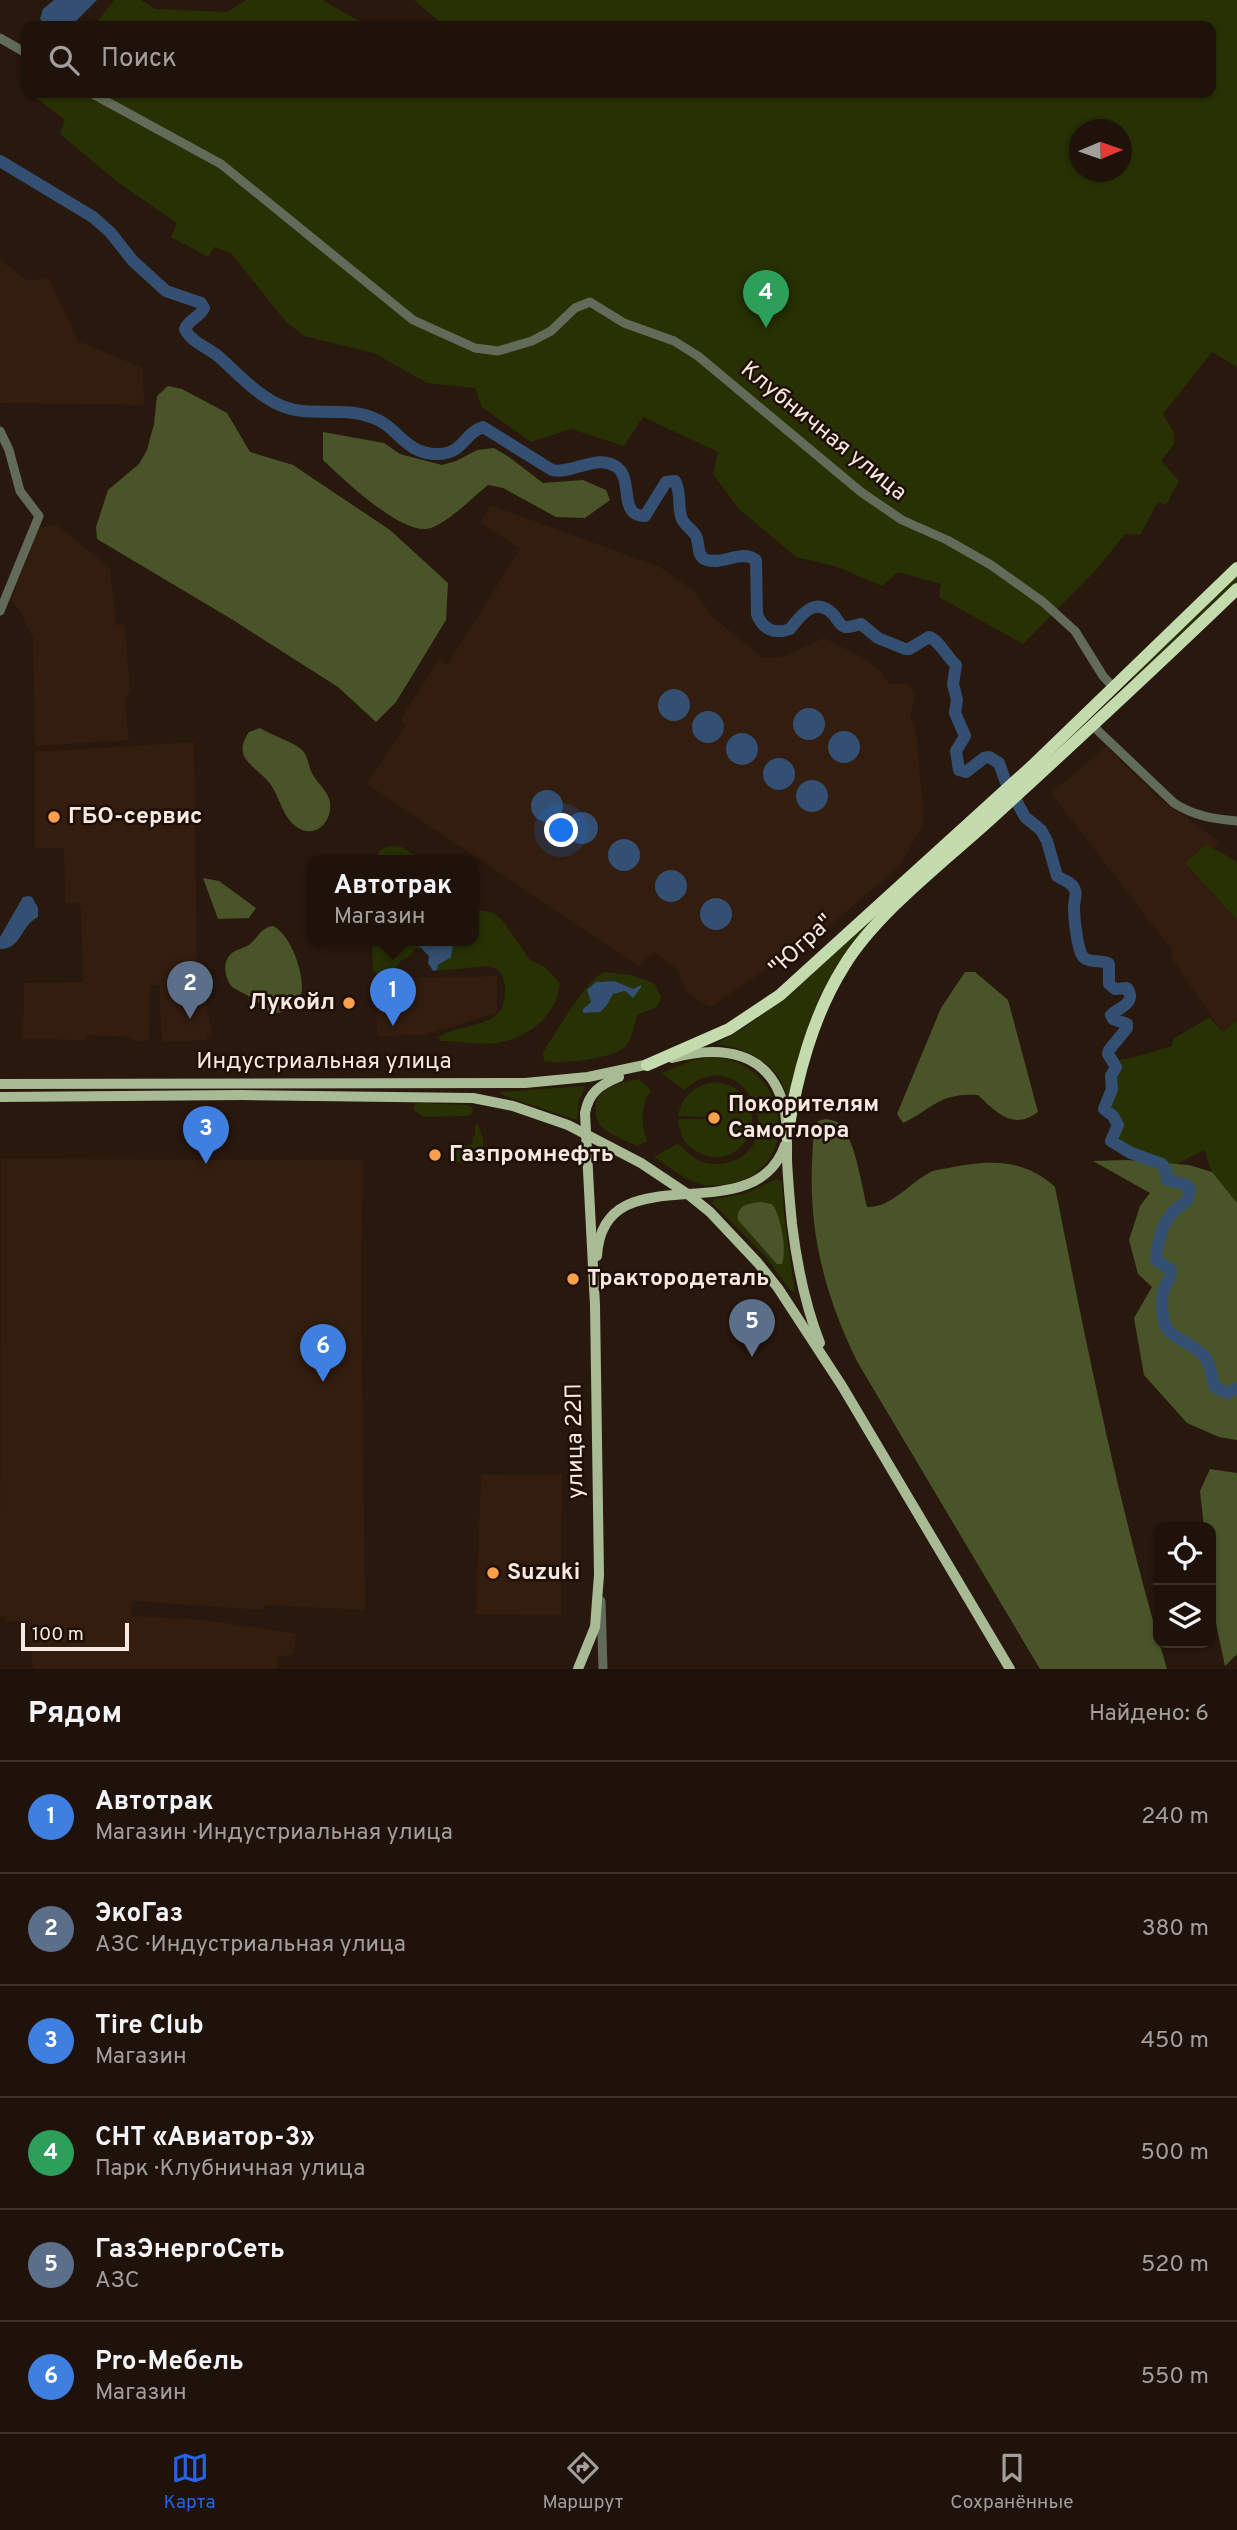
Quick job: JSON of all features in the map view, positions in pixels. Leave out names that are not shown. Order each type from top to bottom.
[{"type":"highway","points":[[1036,770],[1113,687],[1237,568]]},
{"type":"highway","points":[[993,809],[1092,725],[1237,589]]},
{"type":"highway","name":"\"Югра\"","points":[[648,1065],[720,1033],[771,1003],[993,809]]},
{"type":"highway","name":"\"Югра\"","points":[[787,1136],[799,1080],[815,1027],[844,965],[863,939],[891,909],[993,809]]},
{"type":"main road","points":[[842,1387],[820,1343],[802,1283],[792,1223],[782,1100],[769,1077],[740,1056],[721,1051],[706,1051],[648,1065],[597,1088],[587,1105],[586,1134],[641,1163],[689,1195],[716,1218],[758,1263],[842,1387],[1010,1669]]},
{"type":"main road","name":"Индустриальная улица","points":[[0,1084],[525,1083],[579,1079],[648,1065]]},
{"type":"main road","name":"Индустриальная улица","points":[[0,1097],[242,1094],[460,1097],[513,1106],[586,1134]]},
{"type":"main road","name":"улица 22П","points":[[578,1669],[595,1627],[599,1575],[595,1305],[586,1134]]},
{"type":"main road","points":[[689,1195],[728,1190],[757,1180],[778,1160],[787,1136]]},
{"type":"main road","name":"улица 22П","points":[[595,1305],[600,1234],[609,1217],[625,1206],[641,1200],[689,1195]]},
{"type":"street","points":[[0,38],[21,50]]},
{"type":"street","name":"Клубничная улица","points":[[99,98],[221,164],[413,320],[475,348],[498,351],[543,337],[575,308],[590,302],[624,323],[674,341],[698,356],[861,492],[902,520],[947,540],[991,565],[1043,602],[1075,631],[1113,687]]},
{"type":"street","points":[[0,431],[9,450],[16,483],[24,499],[39,516],[0,611]]},
{"type":"street","points":[[1092,725],[1174,803],[1188,812],[1202,816],[1237,821]]},
{"type":"street","points":[[599,1575],[603,1669]]},
{"type":"shaded area","points":[[0,260],[27,280],[49,279],[78,341],[143,368],[144,405],[0,403]]},
{"type":"shaded area","points":[[490,505],[660,567],[694,591],[713,617],[763,658],[782,657],[824,638],[862,657],[881,671],[891,684],[907,684],[915,694],[910,718],[916,732],[924,822],[900,866],[822,932],[710,1007],[687,993],[677,969],[654,952],[638,966],[479,859],[479,855],[473,855],[367,784],[406,725],[400,720],[439,660],[447,665],[520,549],[481,523]]},
{"type":"shaded area","points":[[57,525],[110,568],[116,625],[125,625],[130,690],[125,701],[129,740],[35,746],[33,637],[22,612],[11,601],[39,527]]},
{"type":"shaded area","points":[[194,742],[197,982],[201,982],[213,1035],[207,1035],[207,1040],[162,1042],[159,985],[150,985],[149,1039],[138,1042],[129,1037],[86,1035],[85,1040],[23,1039],[24,983],[83,982],[81,909],[78,903],[65,903],[64,848],[35,848],[35,752]]},
{"type":"shaded area","points":[[1106,747],[1159,798],[1218,841],[1214,849],[1205,844],[1185,863],[1237,920],[1237,1020],[1222,1032],[1171,957],[1172,950],[1051,793]]},
{"type":"shaded area","points":[[497,976],[497,1013],[424,1035],[377,1036],[376,979]]},
{"type":"shaded area","points":[[1,1159],[363,1160],[361,1282],[365,1610],[264,1605],[263,1610],[132,1601],[131,1616],[207,1620],[296,1634],[294,1654],[277,1657],[277,1669],[33,1669],[28,1621],[6,1621],[6,1617],[0,1617]]},
{"type":"shaded area","points":[[562,1474],[561,1615],[476,1614],[481,1475]]},
{"type":"green space","points":[[114,0],[141,0],[155,9],[227,12],[246,0],[323,0],[359,21],[98,21]]},
{"type":"green space","points":[[414,0],[1237,0],[1237,367],[1212,352],[1163,414],[1174,433],[1174,444],[1161,461],[1179,481],[1166,505],[1158,502],[1140,535],[1125,534],[1096,570],[1023,644],[939,597],[941,584],[898,572],[882,586],[835,566],[796,557],[739,509],[713,474],[718,452],[643,417],[624,446],[571,429],[531,442],[482,407],[475,388],[427,383],[374,353],[304,336],[285,321],[231,253],[214,247],[208,257],[171,237],[177,223],[120,184],[60,134],[65,120],[36,98],[1216,98],[1216,21],[439,21]]},
{"type":"green space","points":[[168,386],[182,389],[227,413],[250,452],[293,465],[390,530],[448,583],[446,620],[396,702],[376,722],[338,687],[233,620],[97,539],[96,527],[108,490],[139,464],[147,450],[154,424],[157,396]]},
{"type":"green space","points":[[323,432],[384,443],[400,454],[442,465],[477,450],[494,448],[543,483],[583,480],[606,490],[610,500],[585,518],[556,517],[503,488],[488,485],[447,519],[431,528],[419,529],[390,516],[323,460]]},
{"type":"green space","points":[[1237,574],[1237,583],[1135,678],[1132,675]]},
{"type":"green space","points":[[260,728],[295,745],[305,754],[311,772],[330,802],[328,817],[320,828],[308,831],[294,825],[270,784],[243,753],[244,740],[249,732]]},
{"type":"green space","points":[[990,809],[850,947],[839,963],[789,1102],[779,1078],[762,1061],[741,1050],[716,1044],[744,1028],[781,1001]]},
{"type":"green space","points":[[1206,844],[1237,862],[1237,920],[1185,863]]},
{"type":"green space","points":[[391,846],[402,847],[414,855],[378,855],[380,850]]},
{"type":"green space","points":[[203,878],[219,881],[256,908],[249,918],[218,919]]},
{"type":"green space","points":[[479,910],[494,913],[504,922],[529,959],[545,967],[560,983],[554,1004],[541,1022],[523,1035],[512,1039],[487,1044],[441,1041],[438,1037],[489,1020],[503,1006],[505,995],[505,984],[497,969],[487,966],[435,971],[438,965],[451,956],[453,946],[479,946]]},
{"type":"green space","points":[[273,926],[286,938],[296,957],[302,987],[297,1003],[291,1009],[277,1013],[272,1013],[232,987],[225,968],[231,954],[247,946],[263,930]]},
{"type":"green space","points":[[372,946],[420,946],[423,951],[416,948],[401,960],[392,975],[380,977],[373,970]]},
{"type":"green space","points":[[605,972],[631,975],[654,983],[661,997],[657,1007],[637,1015],[633,1032],[620,1051],[586,1060],[544,1061],[543,1053],[555,1034],[581,995]],"holes":[[[601,981],[615,981],[633,989],[640,985],[633,998],[625,991],[613,994],[600,1012],[583,1013],[583,1009],[591,1002],[592,987]]]},
{"type":"green space","points":[[965,972],[975,972],[1008,1000],[1038,1112],[1021,1120],[1013,1119],[998,1113],[978,1095],[965,1095],[938,1102],[903,1123],[897,1114],[941,1008]]},
{"type":"green space","points":[[1210,1017],[1222,1032],[1237,1020],[1237,1204],[1212,1172],[1204,1150],[1171,1167],[1157,1158],[1116,1141],[1120,1123],[1109,1108],[1116,1093],[1119,1060],[1172,1046],[1173,1039]]},
{"type":"green space","points":[[712,1057],[738,1063],[758,1076],[772,1095],[778,1116],[778,1138],[770,1158],[755,1173],[732,1183],[712,1186],[688,1179],[654,1157],[678,1143],[699,1160],[711,1164],[725,1163],[746,1154],[756,1138],[758,1120],[753,1101],[742,1086],[725,1077],[706,1077],[684,1090],[661,1073],[691,1061]]},
{"type":"green space","points":[[639,1079],[651,1090],[643,1115],[647,1141],[637,1146],[602,1127],[597,1118],[596,1104],[598,1097],[609,1088]]},
{"type":"green space","points":[[715,1082],[735,1088],[747,1100],[752,1115],[750,1131],[743,1145],[731,1154],[715,1157],[696,1151],[685,1142],[678,1119],[706,1119],[711,1126],[720,1124],[722,1116],[716,1110],[709,1111],[706,1117],[678,1116],[690,1093]]},
{"type":"green space","points":[[585,1086],[579,1101],[577,1120],[504,1096],[500,1092]]},
{"type":"green space","points":[[415,1104],[468,1105],[474,1110],[470,1115],[464,1116],[423,1117],[414,1110]]},
{"type":"green space","points":[[818,1121],[834,1121],[846,1132],[854,1152],[867,1207],[891,1200],[933,1171],[981,1163],[1020,1167],[1032,1171],[1055,1187],[1119,1490],[1153,1620],[1153,1648],[1161,1648],[1167,1669],[1040,1669],[858,1363],[837,1315],[822,1266],[813,1216],[813,1147]]},
{"type":"green space","points":[[478,1124],[483,1139],[485,1161],[449,1162],[449,1147],[472,1145],[475,1126]]},
{"type":"green space","points":[[1128,1160],[1189,1165],[1212,1172],[1237,1203],[1237,1440],[1219,1437],[1187,1423],[1144,1375],[1134,1318],[1152,1287],[1138,1274],[1129,1240],[1140,1206],[1150,1193],[1093,1161]]},
{"type":"green space","points":[[777,1179],[782,1182],[795,1293],[765,1256],[712,1203],[714,1199],[744,1194]]},
{"type":"green space","points":[[761,1202],[772,1204],[778,1216],[783,1242],[782,1264],[777,1264],[738,1220],[741,1208]]},
{"type":"green space","points":[[1210,1469],[1237,1473],[1237,1654],[1225,1666],[1216,1624],[1216,1522],[1203,1522],[1200,1491]]},
{"type":"water","points":[[54,0],[97,0],[76,21],[42,21],[40,19],[43,9]]},
{"type":"water","points":[[674,689],[686,693],[690,705],[686,717],[674,721],[662,717],[658,705],[662,693]]},
{"type":"water","points":[[809,708],[821,712],[825,724],[821,736],[809,740],[797,736],[793,724],[797,712]]},
{"type":"water","points":[[708,711],[720,715],[724,727],[720,739],[708,743],[696,739],[692,727],[696,715]]},
{"type":"water","points":[[844,731],[856,735],[860,747],[856,759],[844,763],[832,759],[828,747],[832,735]]},
{"type":"water","points":[[742,733],[754,737],[758,749],[754,761],[742,765],[730,761],[726,749],[730,737]]},
{"type":"water","points":[[779,758],[791,762],[795,774],[791,786],[779,790],[767,786],[763,774],[767,762]]},
{"type":"water","points":[[812,780],[824,784],[828,796],[824,808],[812,812],[800,808],[796,796],[800,784]]},
{"type":"water","points":[[547,790],[559,794],[563,806],[559,818],[547,822],[535,818],[531,806],[535,794]]},
{"type":"water","points":[[582,812],[594,816],[598,828],[594,840],[582,844],[570,840],[566,828],[570,816]]},
{"type":"water","points":[[624,839],[636,843],[640,855],[636,867],[624,871],[612,867],[608,855],[612,843]]},
{"type":"water","points":[[671,870],[683,874],[687,886],[683,898],[671,902],[659,898],[655,886],[659,874]]},
{"type":"water","points":[[23,897],[32,897],[38,908],[38,917],[12,946],[0,949],[0,937]]},
{"type":"water","points":[[716,898],[728,902],[732,914],[728,926],[716,930],[704,926],[700,914],[704,902]]},
{"type":"water","points":[[419,946],[453,946],[451,957],[438,965],[437,970],[433,971],[428,963],[429,956]]},
{"type":"water","points":[[615,981],[633,989],[641,987],[633,998],[625,991],[613,994],[600,1012],[583,1013],[583,1009],[591,1002],[587,990],[596,982]]},
{"type":"waterway","points":[[0,161],[93,217],[110,232],[133,261],[166,291],[201,303],[204,308],[185,329],[188,334],[277,404],[302,411],[345,412],[371,417],[381,421],[409,445],[427,453],[439,454],[454,450],[483,427],[552,470],[607,463],[621,471],[628,504],[636,515],[645,516],[666,482],[675,481],[682,519],[696,536],[704,558],[720,561],[744,556],[756,560],[757,614],[766,627],[774,631],[790,629],[809,609],[821,607],[834,615],[843,626],[861,624],[878,638],[905,649],[929,637],[937,642],[956,665],[953,684],[957,700],[955,713],[965,736],[956,751],[959,770],[966,772],[989,757],[999,763],[1025,817],[1041,830],[1047,841],[1057,876],[1074,887],[1075,925],[1083,957],[1109,964],[1109,984],[1115,989],[1127,988],[1130,993],[1129,1001],[1111,1015],[1113,1019],[1127,1024],[1127,1028],[1108,1054],[1116,1067],[1111,1076],[1112,1089],[1104,1109],[1113,1116],[1118,1125],[1111,1141],[1131,1153],[1162,1164],[1167,1180],[1187,1185],[1190,1189],[1187,1201],[1168,1218],[1159,1242],[1156,1260],[1171,1270],[1162,1297],[1164,1322],[1171,1333],[1205,1357],[1215,1387],[1227,1393],[1237,1388]]},
{"type":"place","name":"СНТ «Авиатор-3»","points":[[766,328]]},
{"type":"place","name":"ГБО-сервис","points":[[54,817]]},
{"type":"place","name":"Лукойл","points":[[349,1003]]},
{"type":"place","name":"ЭкоГаз","points":[[190,1019]]},
{"type":"place","name":"Автотрак","points":[[393,1026]]},
{"type":"place","name":"Покорителям Самотлора","points":[[714,1118]]},
{"type":"place","name":"Газпромнефть","points":[[435,1155]]},
{"type":"place","name":"Tire Club","points":[[206,1164]]},
{"type":"place","name":"Трактородеталь","points":[[573,1279]]},
{"type":"place","name":"ГазЭнергоСеть","points":[[752,1357]]},
{"type":"place","name":"Pro-Мебель","points":[[323,1382]]},
{"type":"place","name":"Suzuki","points":[[493,1573]]}]
